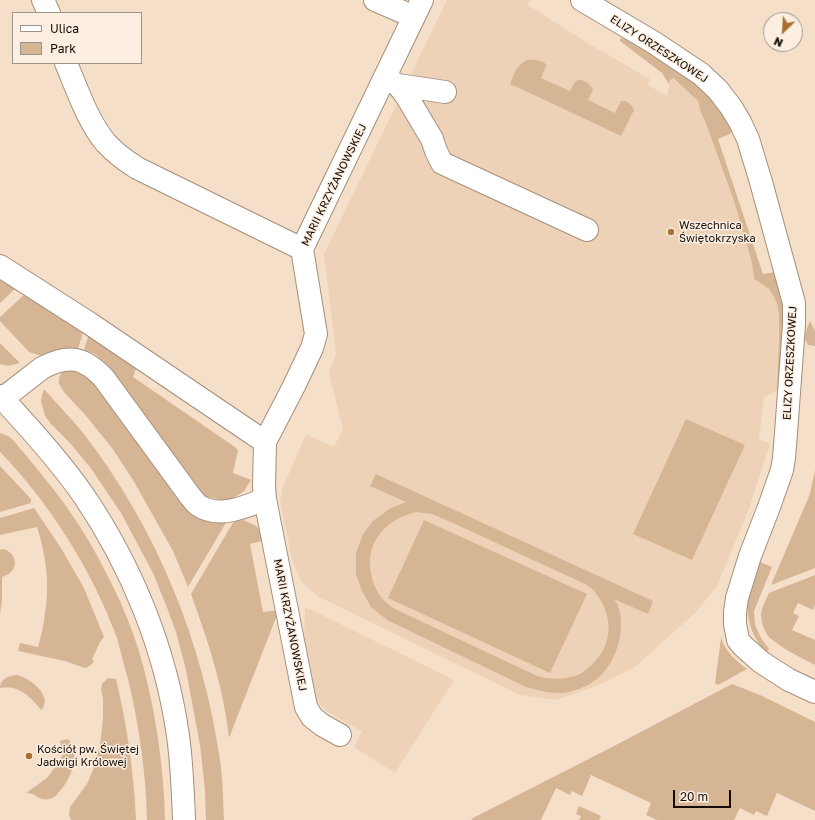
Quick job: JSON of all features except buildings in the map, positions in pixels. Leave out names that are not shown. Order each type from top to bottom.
[{"type":"street","points":[[43,0],[49,12]]},
{"type":"street","points":[[375,0],[418,9]]},
{"type":"street","name":"ELIZY ORZESZKOWEJ","points":[[582,0],[668,52],[706,78],[718,90],[731,107],[748,139],[794,303],[794,325],[782,470],[736,598],[735,624],[738,640],[743,646],[762,662],[788,680],[815,692]]},
{"type":"street","name":"MARII KRZYŻANOWSKIEJ","points":[[340,735],[322,725],[312,717],[306,707],[265,499],[264,486],[266,442],[306,361],[316,334],[302,248],[392,82],[418,9]]},
{"type":"street","points":[[66,64],[92,122],[99,134],[117,154],[137,168],[302,248]]},
{"type":"street","points":[[392,82],[445,92]]},
{"type":"street","points":[[392,82],[408,97],[432,139],[442,163],[587,230]]},
{"type":"street","points":[[0,266],[89,323],[266,442]]},
{"type":"street","points":[[184,820],[183,778],[178,735],[159,650],[142,603],[107,532],[84,495],[58,461],[1,398],[42,368],[50,364],[57,361],[72,359],[78,360],[88,365],[103,377],[198,505],[208,510],[231,511],[265,499]]},
{"type":"shaded area","points":[[447,0],[530,0],[528,5],[589,44],[650,79],[648,85],[667,96],[670,80],[672,78],[698,101],[701,113],[734,201],[752,263],[754,279],[769,289],[777,304],[779,315],[777,391],[764,397],[759,439],[770,444],[749,509],[717,586],[697,611],[635,667],[599,685],[556,700],[520,695],[317,596],[301,581],[293,563],[280,501],[283,487],[306,434],[334,447],[343,429],[329,373],[336,354],[324,254]]},
{"type":"shaded area","points":[[305,608],[312,610],[454,680],[395,773],[354,747],[362,731],[329,713],[314,698],[304,645]]},
{"type":"green space","points":[[622,38],[633,42],[683,72],[708,93],[732,131],[730,134],[718,139],[763,274],[776,272],[785,316],[782,389],[777,391],[779,315],[777,304],[769,289],[754,279],[752,263],[734,201],[701,113],[698,101],[673,78],[670,80],[669,84],[662,73],[620,41]]},
{"type":"green space","points":[[527,60],[537,60],[546,64],[541,78],[570,91],[577,80],[587,82],[593,90],[588,100],[615,113],[621,101],[629,103],[634,110],[621,136],[510,85],[517,68]]},
{"type":"green space","points":[[0,276],[17,287],[0,303]]},
{"type":"green space","points":[[26,293],[84,329],[78,349],[61,349],[42,356],[29,352],[0,321],[0,317]]},
{"type":"green space","points":[[810,321],[815,331],[815,346],[808,345],[805,339]]},
{"type":"green space","points":[[90,331],[138,363],[133,377],[238,450],[233,473],[251,480],[244,491],[232,499],[221,500],[205,496],[197,490],[187,479],[108,365],[95,354],[84,350]]},
{"type":"green space","points":[[0,343],[20,363],[7,366],[0,364]]},
{"type":"green space","points":[[71,369],[87,374],[227,521],[188,587],[173,551],[133,480],[112,448],[64,392],[59,384],[59,378],[63,370]]},
{"type":"green space","points":[[44,389],[84,434],[110,470],[134,508],[155,548],[173,588],[189,630],[202,673],[212,716],[221,767],[224,820],[206,820],[205,791],[200,745],[186,670],[176,632],[153,573],[121,513],[90,467],[45,416],[41,401]]},
{"type":"green space","points":[[686,419],[745,445],[692,560],[633,534]]},
{"type":"green space","points":[[0,433],[13,440],[68,508],[96,554],[124,610],[140,654],[153,709],[159,746],[165,820],[147,820],[141,749],[135,714],[128,679],[117,638],[107,613],[86,570],[61,528],[32,488],[0,452]]},
{"type":"green space","points":[[0,466],[31,499],[31,503],[0,512]]},
{"type":"green space","points":[[815,470],[815,568],[771,585],[810,494]]},
{"type":"green space","points":[[376,474],[653,601],[648,614],[614,599],[619,607],[621,617],[618,646],[605,671],[592,683],[564,693],[548,692],[526,687],[387,620],[371,607],[362,591],[356,574],[356,553],[363,534],[373,521],[389,509],[406,502],[370,486]],"holes":[[[416,512],[432,514],[593,589],[606,612],[608,622],[606,642],[596,660],[580,674],[568,678],[551,679],[542,677],[393,608],[387,603],[378,592],[372,576],[370,564],[372,547],[386,527],[401,517]]]},
{"type":"green space","points":[[34,508],[61,548],[84,588],[104,637],[92,659],[94,662],[86,668],[65,661],[18,651],[20,643],[38,647],[43,626],[47,591],[45,559],[37,527],[0,535],[0,518]]},
{"type":"green space","points":[[243,520],[257,527],[262,532],[265,540],[250,544],[263,612],[279,610],[229,738],[227,720],[219,683],[191,594],[234,521]]},
{"type":"green space","points":[[424,520],[587,594],[550,673],[388,598]]},
{"type":"green space","points":[[3,549],[12,555],[15,563],[11,572],[2,577],[2,600],[0,614],[0,550]]},
{"type":"green space","points":[[760,562],[772,567],[754,611],[755,625],[761,638],[769,649],[766,653],[752,631],[748,609],[748,597]]},
{"type":"green space","points":[[815,575],[815,605],[813,610],[798,603],[793,613],[799,616],[792,630],[815,640],[815,665],[785,649],[769,637],[763,626],[761,614],[769,593]]},
{"type":"green space","points":[[721,638],[731,655],[747,669],[718,685],[715,683]]},
{"type":"green space","points":[[16,675],[21,676],[33,683],[42,693],[45,699],[41,710],[24,693],[13,688],[0,688],[1,682],[5,678]]},
{"type":"green space","points":[[108,678],[116,679],[123,714],[132,766],[136,820],[71,820],[69,815],[70,807],[87,784],[93,770],[100,745],[103,719],[103,699],[101,689],[102,684]]},
{"type":"green space","points":[[732,684],[760,695],[815,722],[815,811],[777,793],[767,816],[756,811],[754,815],[740,808],[734,820],[657,820],[646,815],[651,803],[591,775],[582,796],[572,791],[570,795],[556,788],[541,820],[471,819],[614,746]]},
{"type":"green space","points":[[68,739],[72,745],[74,759],[71,774],[63,787],[55,797],[48,799],[42,799],[33,794],[26,793],[47,778],[63,754],[60,741]]},
{"type":"green space","points":[[579,806],[601,816],[599,820],[579,820],[581,816],[576,814]]},
{"type":"place","name":"Wszechnica Świętokrzyska","points":[[671,232]]},
{"type":"place","name":"Kościół pw. Świętej Jadwigi Królowej","points":[[29,756]]}]
